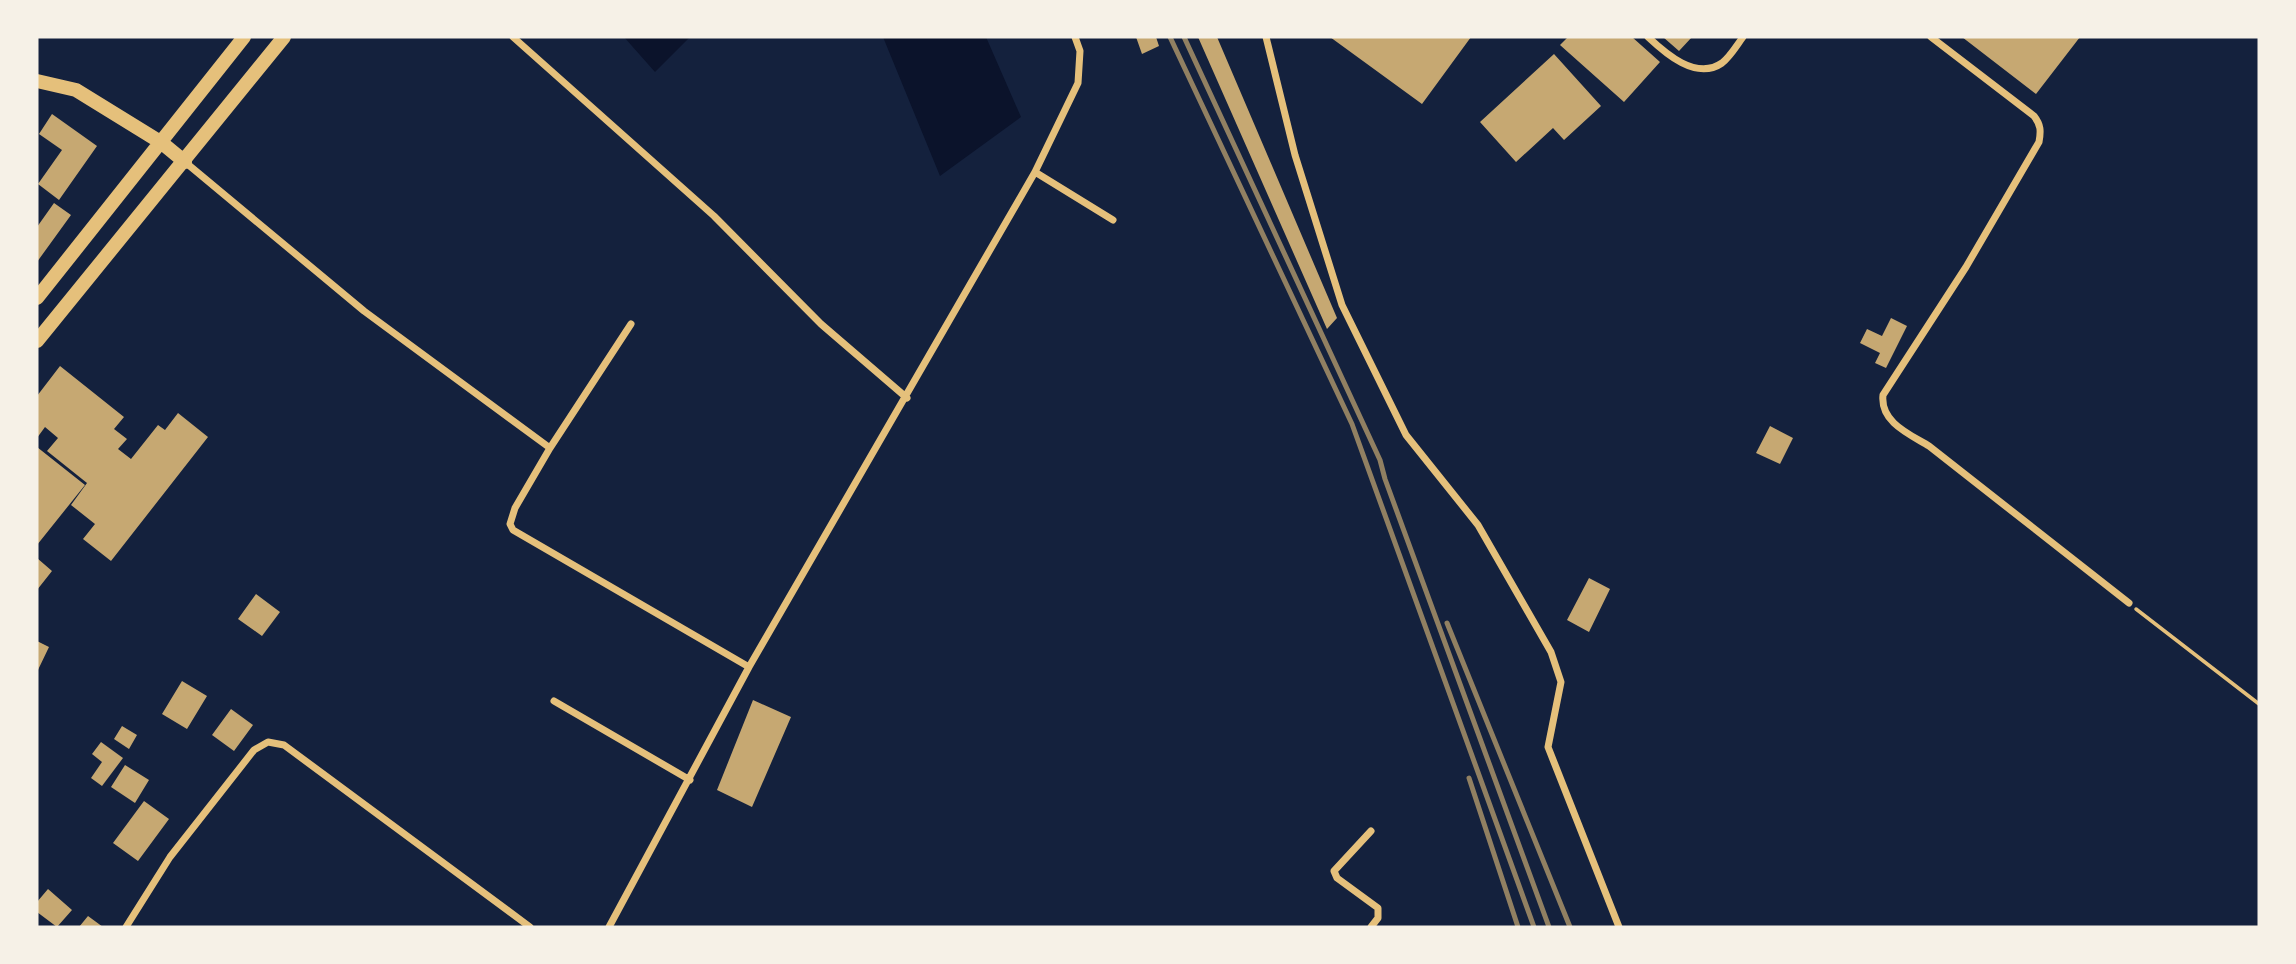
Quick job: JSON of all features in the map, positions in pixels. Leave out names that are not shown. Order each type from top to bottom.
[{"type":"main road","points":[[37,298],[162,144],[244,37]]},
{"type":"main road","points":[[37,341],[284,37]]},
{"type":"main road","points":[[37,81],[76,90],[162,144],[185,162]]},
{"type":"street","points":[[513,37],[714,216],[821,324],[906,398]]},
{"type":"street","points":[[609,927],[749,667],[1035,172],[1079,83],[1080,51],[1075,37]]},
{"type":"street","points":[[1266,37],[1295,155],[1342,305],[1406,435],[1478,525],[1551,652],[1561,682],[1548,747],[1619,927]]},
{"type":"street","points":[[1648,37],[1676,61],[1707,67],[1721,64],[1743,37]]},
{"type":"street","points":[[1931,37],[2034,116],[2039,122],[2041,132],[2039,142],[1966,267],[1883,395],[1885,412],[1899,427],[1929,446],[2129,603]]},
{"type":"street","points":[[185,162],[364,311],[550,447]]},
{"type":"street","points":[[1035,172],[1113,220]]},
{"type":"street","points":[[631,324],[550,447],[511,516],[510,524],[513,530],[749,667]]},
{"type":"street","points":[[554,701],[690,780]]},
{"type":"street","points":[[125,927],[170,858],[254,750],[268,741],[284,745],[530,927]]},
{"type":"street","points":[[1371,831],[1334,871],[1337,878],[1378,908],[1378,918],[1371,927]]},
{"type":"path","points":[[2129,603],[2259,704]]},
{"type":"water","points":[[624,37],[690,37],[655,72]]},
{"type":"water","points":[[883,37],[986,37],[1021,117],[940,176]]},
{"type":"building","points":[[1136,37],[1156,37],[1159,46],[1142,54]]},
{"type":"building","points":[[1198,37],[1217,37],[1337,318],[1327,329]]},
{"type":"building","points":[[1330,37],[1471,37],[1422,104]]},
{"type":"building","points":[[1568,37],[1632,37],[1660,62],[1624,102],[1560,45]]},
{"type":"building","points":[[1663,37],[1692,37],[1679,51]]},
{"type":"building","points":[[1962,37],[2080,37],[2036,94]]},
{"type":"building","points":[[1554,54],[1601,106],[1564,140],[1553,128],[1516,162],[1480,122]]},
{"type":"building","points":[[52,114],[97,146],[59,200],[38,184],[62,150],[39,134]]},
{"type":"building","points":[[54,203],[71,215],[37,262],[37,227]]},
{"type":"building","points":[[1891,318],[1907,326],[1886,368],[1875,363],[1880,353],[1860,343],[1867,329],[1882,336]]},
{"type":"building","points":[[60,366],[124,417],[114,429],[127,439],[118,449],[131,459],[158,425],[165,430],[178,413],[208,437],[111,561],[83,539],[95,524],[71,505],[87,483],[47,451],[58,438],[45,427],[37,438],[37,396]]},
{"type":"building","points":[[1770,426],[1793,438],[1780,464],[1756,453]]},
{"type":"building","points":[[37,447],[85,485],[37,545]]},
{"type":"building","points":[[37,558],[52,571],[37,590]]},
{"type":"building","points":[[1589,578],[1610,589],[1589,632],[1567,620]]},
{"type":"building","points":[[256,594],[280,612],[262,636],[238,619]]},
{"type":"building","points":[[37,641],[49,647],[37,672]]},
{"type":"building","points":[[182,681],[207,696],[187,729],[162,714]]},
{"type":"building","points":[[753,700],[791,717],[752,807],[717,790]]},
{"type":"building","points":[[231,709],[253,725],[234,751],[212,735]]},
{"type":"building","points":[[122,726],[137,735],[129,749],[114,739]]},
{"type":"building","points":[[101,742],[123,758],[102,786],[91,778],[102,762],[92,754]]},
{"type":"building","points":[[125,765],[149,780],[135,803],[111,787]]},
{"type":"building","points":[[144,801],[169,819],[138,861],[113,843]]},
{"type":"building","points":[[48,889],[72,910],[57,927],[37,912],[37,902]]},
{"type":"building","points":[[88,916],[103,927],[79,927]]},
{"type":"railway","points":[[1170,37],[1352,424],[1534,927]]},
{"type":"railway","points":[[1184,37],[1380,460],[1549,927]]},
{"type":"railway","points":[[1447,623],[1570,927]]},
{"type":"railway","points":[[1469,778],[1518,927]]}]
